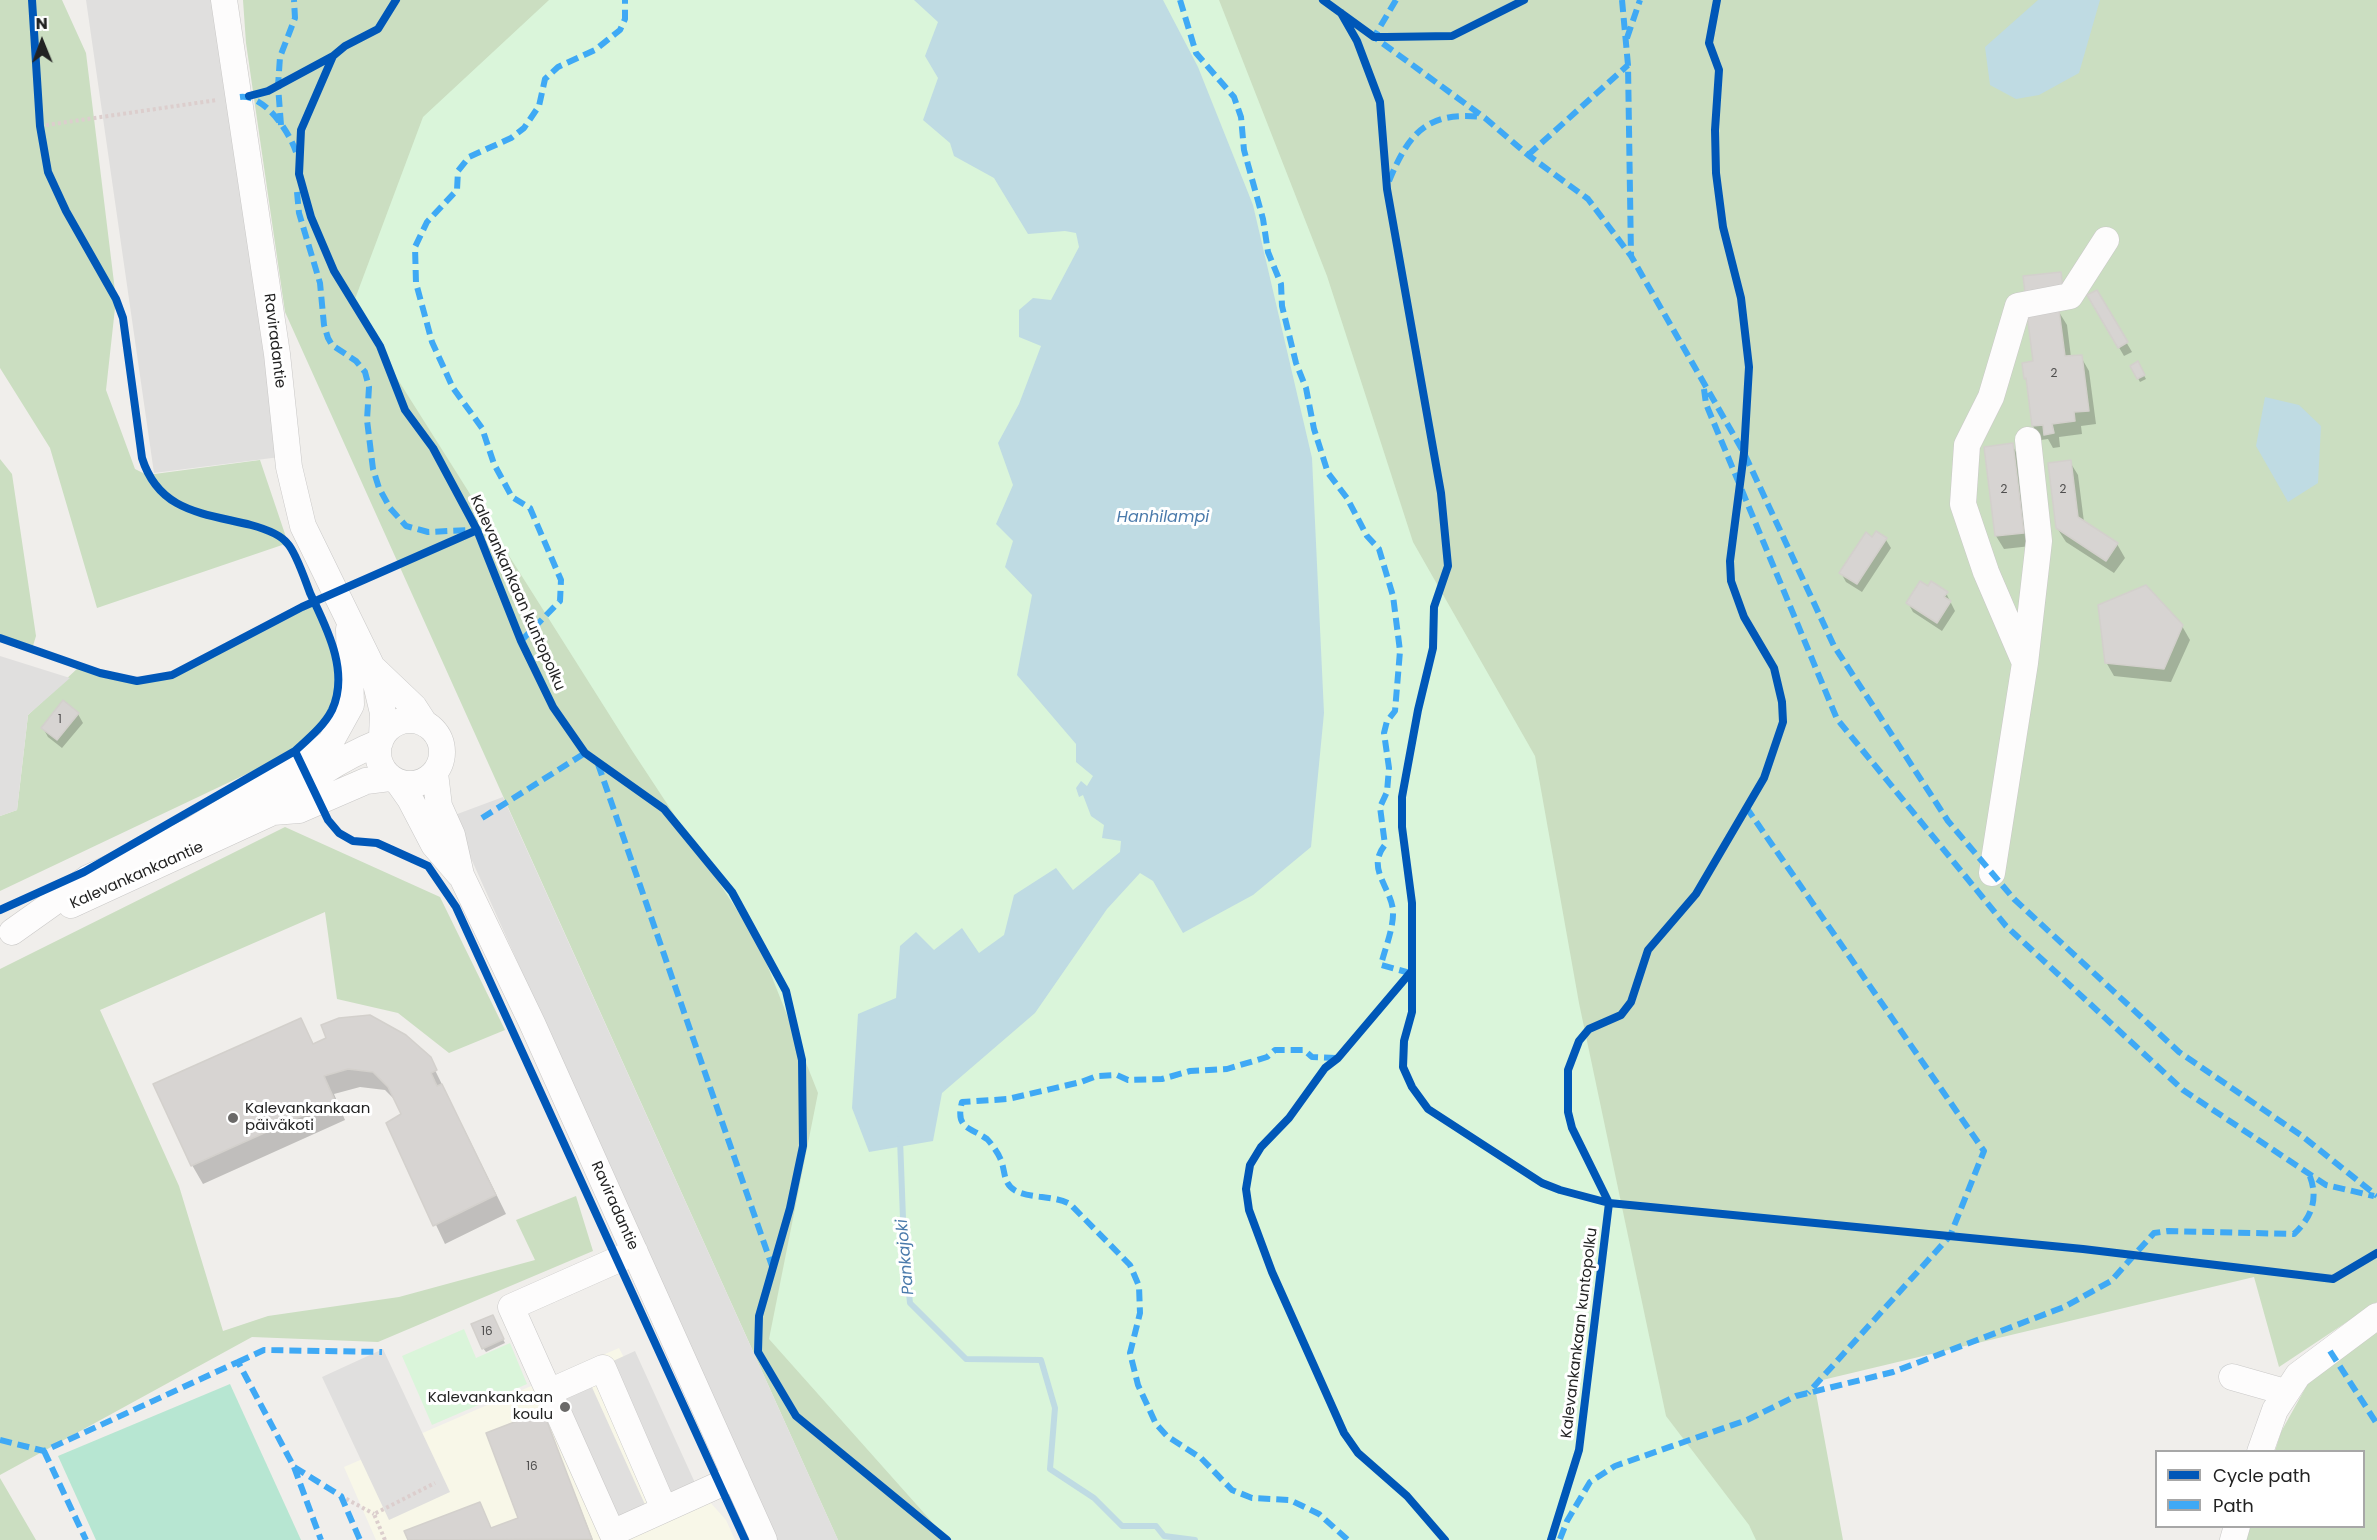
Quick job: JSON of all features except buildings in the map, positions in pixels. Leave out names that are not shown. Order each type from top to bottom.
[{"type":"street","name":"Raviradantie","points":[[224,0],[277,354],[289,467],[303,525],[372,667],[383,712],[381,739]]},
{"type":"street","points":[[2025,663],[1986,572],[1963,504],[1967,445],[1991,397],[2018,306],[2070,296],[2106,240]]},
{"type":"street","points":[[1992,873],[2025,663],[2039,541],[2028,440]]},
{"type":"street","points":[[6,935],[88,878],[193,830],[286,774],[330,743],[351,705],[349,622]]},
{"type":"street","name":"Raviradantie","points":[[372,667],[414,706],[425,724]]},
{"type":"street","points":[[415,721],[425,724],[434,731],[442,752],[435,773],[424,781],[411,784],[394,780],[379,761],[381,739],[396,723],[415,721]]},
{"type":"street","name":"Kalevankankaantie","points":[[6,935],[273,812],[294,791],[381,739]]},
{"type":"street","name":"Raviradantie","points":[[435,773],[439,806],[452,835],[460,875],[532,1023],[764,1540]]},
{"type":"street","name":"Raviradantie","points":[[394,780],[410,799],[434,845],[460,875]]},
{"type":"street","name":"Kalevankankaantie","points":[[273,812],[299,810],[366,781],[394,780]]},
{"type":"street","points":[[635,1252],[511,1307],[612,1533],[736,1477]]},
{"type":"street","points":[[2261,1450],[2275,1410],[2298,1375],[2377,1316]]},
{"type":"street","points":[[549,1392],[603,1368],[664,1509]]},
{"type":"street","points":[[2232,1377],[2285,1392]]},
{"type":"path","points":[[40,126],[240,97]]},
{"type":"path","points":[[39,114],[41,137]]},
{"type":"path","points":[[374,1514],[435,1483]]},
{"type":"path","points":[[341,1496],[374,1514],[385,1540]]},
{"type":"shaded area","points":[[86,0],[212,0],[280,457],[154,473]]},
{"type":"shaded area","points":[[0,656],[70,678],[28,715],[17,810],[0,816]]},
{"type":"shaded area","points":[[503,797],[838,1540],[777,1540],[452,816]]},
{"type":"shaded area","name":"Kalevankankaan koulu","points":[[619,1348],[682,1471],[726,1520],[735,1540],[376,1540],[344,1467]]},
{"type":"shaded area","points":[[383,1349],[450,1492],[389,1520],[322,1377]]},
{"type":"shaded area","points":[[635,1351],[701,1496],[657,1516],[591,1371]]},
{"type":"shaded area","points":[[586,1374],[652,1520],[608,1539],[542,1394]]},
{"type":"green space","points":[[0,0],[62,0],[86,53],[116,299],[106,390],[135,469],[147,475],[260,460],[288,543],[97,608],[50,448],[0,368]]},
{"type":"green space","points":[[243,0],[2377,0],[2377,1302],[2279,1367],[2254,1277],[1814,1382],[1843,1540],[838,1540],[285,312],[246,43]]},
{"type":"green space","points":[[549,0],[1219,0],[1327,276],[1413,542],[1535,756],[1579,1003],[1666,1416],[1749,1525],[1756,1540],[948,1540],[769,1339],[818,1093],[758,942],[631,749],[352,307],[423,117]]},
{"type":"green space","points":[[0,459],[12,474],[36,636],[32,649],[0,638]]},
{"type":"green space","points":[[315,603],[332,642],[338,671],[338,685],[336,699],[330,712],[314,733],[295,751],[0,891],[0,816],[17,810],[28,715],[80,666],[137,681],[171,675]]},
{"type":"green space","points":[[285,827],[440,897],[505,1030],[449,1053],[398,1013],[337,999],[325,912],[100,1010],[179,1186],[223,1331],[268,1316],[399,1297],[535,1260],[516,1220],[576,1196],[593,1251],[378,1342],[252,1337],[0,1475],[0,969]]},
{"type":"green space","points":[[2377,1327],[2377,1540],[2245,1540],[2250,1528],[2365,1528],[2365,1450],[2275,1450],[2281,1432],[2312,1376]]},
{"type":"green space","points":[[464,1329],[476,1358],[510,1343],[527,1384],[432,1425],[402,1356]]},
{"type":"green space","points":[[230,1384],[301,1540],[96,1540],[58,1456]]},
{"type":"green space","points":[[0,1478],[36,1540],[0,1540]]},
{"type":"water","name":"Hanhilampi","points":[[914,0],[1163,0],[1198,67],[1253,205],[1312,458],[1324,713],[1311,847],[1253,895],[1183,933],[1153,881],[1140,873],[1107,909],[1035,1013],[942,1093],[933,1141],[869,1152],[852,1108],[858,1014],[896,998],[900,946],[916,932],[934,950],[962,928],[979,953],[1004,935],[1014,895],[1056,868],[1073,890],[1120,852],[1121,841],[1102,838],[1104,825],[1091,816],[1083,795],[1079,797],[1076,788],[1081,781],[1087,786],[1093,776],[1076,762],[1076,744],[1017,675],[1032,595],[1005,567],[1013,541],[996,524],[1013,485],[998,443],[1019,404],[1041,346],[1019,337],[1019,310],[1033,298],[1051,300],[1079,247],[1076,233],[1065,231],[1028,234],[994,178],[954,156],[950,143],[923,120],[938,78],[925,56],[938,22]]},
{"type":"water","points":[[2038,0],[2100,0],[2079,73],[2039,95],[2016,99],[1990,85],[1985,47]]},
{"type":"water","points":[[2265,397],[2299,405],[2321,426],[2318,483],[2288,502],[2256,446]]},
{"type":"waterway","name":"Pankajoki","points":[[900,1139],[904,1245],[910,1303],[966,1359],[1041,1360],[1055,1408],[1050,1469],[1094,1498],[1122,1526],[1156,1526],[1164,1536],[1195,1540]]},
{"type":"marked path","points":[[281,125],[278,86],[280,57],[295,18],[294,0]]},
{"type":"marked path","points":[[521,641],[560,601],[561,580],[530,508],[512,497],[494,464],[482,428],[453,388],[432,342],[416,283],[415,247],[427,222],[457,190],[458,171],[469,157],[511,138],[524,128],[539,106],[545,79],[558,67],[595,50],[620,30],[625,19],[625,0]]},
{"type":"marked path","points":[[1180,0],[1196,53],[1234,97],[1241,117],[1244,150],[1263,219],[1268,252],[1281,284],[1282,306],[1296,363],[1306,388],[1314,429],[1328,473],[1347,498],[1367,536],[1379,549],[1393,596],[1400,651],[1395,711],[1387,721],[1384,733],[1389,768],[1387,792],[1380,807],[1385,845],[1378,861],[1378,869],[1391,901],[1393,917],[1381,965],[1410,973]]},
{"type":"marked path","points":[[1396,0],[1374,37],[1485,118],[1528,155],[1588,199],[1631,256],[1744,453],[1834,646],[1948,821],[2014,899],[2179,1052],[2302,1136],[2377,1196]]},
{"type":"marked path","points":[[1622,0],[1628,65],[1631,256]]},
{"type":"marked path","points":[[1627,38],[1640,0]]},
{"type":"marked path","points":[[1528,155],[1628,65]]},
{"type":"marked path","points":[[240,97],[258,101],[266,108],[282,125],[296,152]]},
{"type":"marked path","points":[[1389,181],[1404,150],[1422,129],[1447,118],[1482,117]]},
{"type":"marked path","points":[[297,192],[299,213],[320,283],[324,325],[328,338],[332,345],[356,361],[365,372],[369,387],[367,420],[373,469],[379,488],[390,508],[406,526],[428,532],[469,530]]},
{"type":"marked path","points":[[1704,389],[1706,404],[1837,719],[2006,926],[2183,1090],[2326,1185],[2374,1196]]},
{"type":"marked path","points":[[482,818],[585,753]]},
{"type":"marked path","points":[[598,764],[772,1266]]},
{"type":"marked path","points":[[1746,807],[1984,1151],[1950,1236],[1808,1393]]},
{"type":"marked path","points":[[1336,1058],[1312,1057],[1304,1050],[1275,1050],[1267,1057],[1227,1069],[1190,1071],[1162,1079],[1128,1080],[1117,1075],[1097,1076],[1081,1082],[1008,1099],[962,1102],[960,1111],[962,1122],[987,1139],[996,1151],[1008,1185],[1016,1191],[1029,1195],[1057,1199],[1070,1204],[1130,1265],[1139,1286],[1140,1313],[1130,1353],[1138,1385],[1156,1424],[1167,1436],[1201,1458],[1232,1490],[1252,1498],[1290,1500],[1319,1514],[1348,1540]]},
{"type":"marked path","points":[[1560,1539],[1567,1521],[1590,1482],[1615,1466],[1747,1420],[1796,1396],[1893,1372],[2064,1307],[2111,1281],[2154,1233],[2168,1231],[2294,1234],[2305,1221],[2312,1207],[2313,1191],[2309,1174]]},
{"type":"marked path","points":[[238,1362],[264,1350],[382,1352]]},
{"type":"marked path","points":[[2330,1351],[2377,1424]]},
{"type":"marked path","points":[[0,1440],[44,1451],[238,1362],[294,1467],[341,1496],[360,1540]]},
{"type":"marked path","points":[[44,1451],[86,1540]]},
{"type":"marked path","points":[[294,1467],[321,1540]]},
{"type":"cycle path","points":[[0,910],[84,872],[295,751],[329,716],[337,695],[338,680],[337,665],[329,635],[297,559],[287,543],[280,536],[265,529],[200,513],[185,507],[171,500],[159,490],[150,476],[142,458],[123,318],[116,299],[66,211],[48,172],[40,126],[32,0]]},
{"type":"cycle path","name":"Kalevankankaan kuntopolku","points":[[396,0],[378,29],[345,46],[333,56],[301,130],[299,174],[311,217],[334,271],[380,346],[405,410],[433,448],[477,530],[521,641],[553,707],[585,753],[664,809],[732,892],[786,991],[802,1060],[803,1146],[790,1208],[759,1316],[758,1352],[796,1416],[947,1540]]},
{"type":"cycle path","points":[[1323,0],[1374,37],[1452,36],[1524,0]]},
{"type":"cycle path","name":"Kalevankankaan kuntopolku","points":[[1551,1540],[1579,1450],[1609,1203],[1572,1128],[1568,1112],[1568,1070],[1579,1041],[1589,1029],[1621,1015],[1631,1002],[1648,950],[1696,894],[1764,778],[1783,722],[1782,702],[1774,668],[1744,617],[1731,581],[1730,561],[1744,453],[1749,367],[1741,298],[1723,227],[1716,173],[1715,130],[1719,70],[1709,43],[1717,0]]},
{"type":"cycle path","points":[[1341,13],[1357,41],[1380,102],[1387,189],[1441,493],[1448,566],[1434,607],[1433,648],[1418,710],[1402,797],[1402,827],[1412,903],[1412,1012],[1404,1041],[1403,1067],[1412,1087],[1428,1109],[1542,1183],[1609,1203],[2083,1249],[2333,1279],[2377,1253]]},
{"type":"cycle path","points":[[249,96],[268,91],[333,56]]},
{"type":"cycle path","name":"Kalevankankaan kuntopolku","points":[[0,638],[100,673],[137,681],[172,675],[302,607],[477,530]]},
{"type":"cycle path","points":[[295,751],[328,820],[339,833],[353,841],[377,843],[428,866],[456,907],[745,1540]]},
{"type":"cycle path","points":[[1410,973],[1338,1058],[1325,1068],[1289,1118],[1261,1147],[1250,1165],[1246,1189],[1249,1210],[1272,1272],[1344,1433],[1358,1453],[1407,1496],[1445,1540]]},
{"type":"place","name":"Kalevankankaan päiväkoti","points":[[233,1118]]},
{"type":"place","name":"Kalevankankaan koulu","points":[[565,1407]]}]
